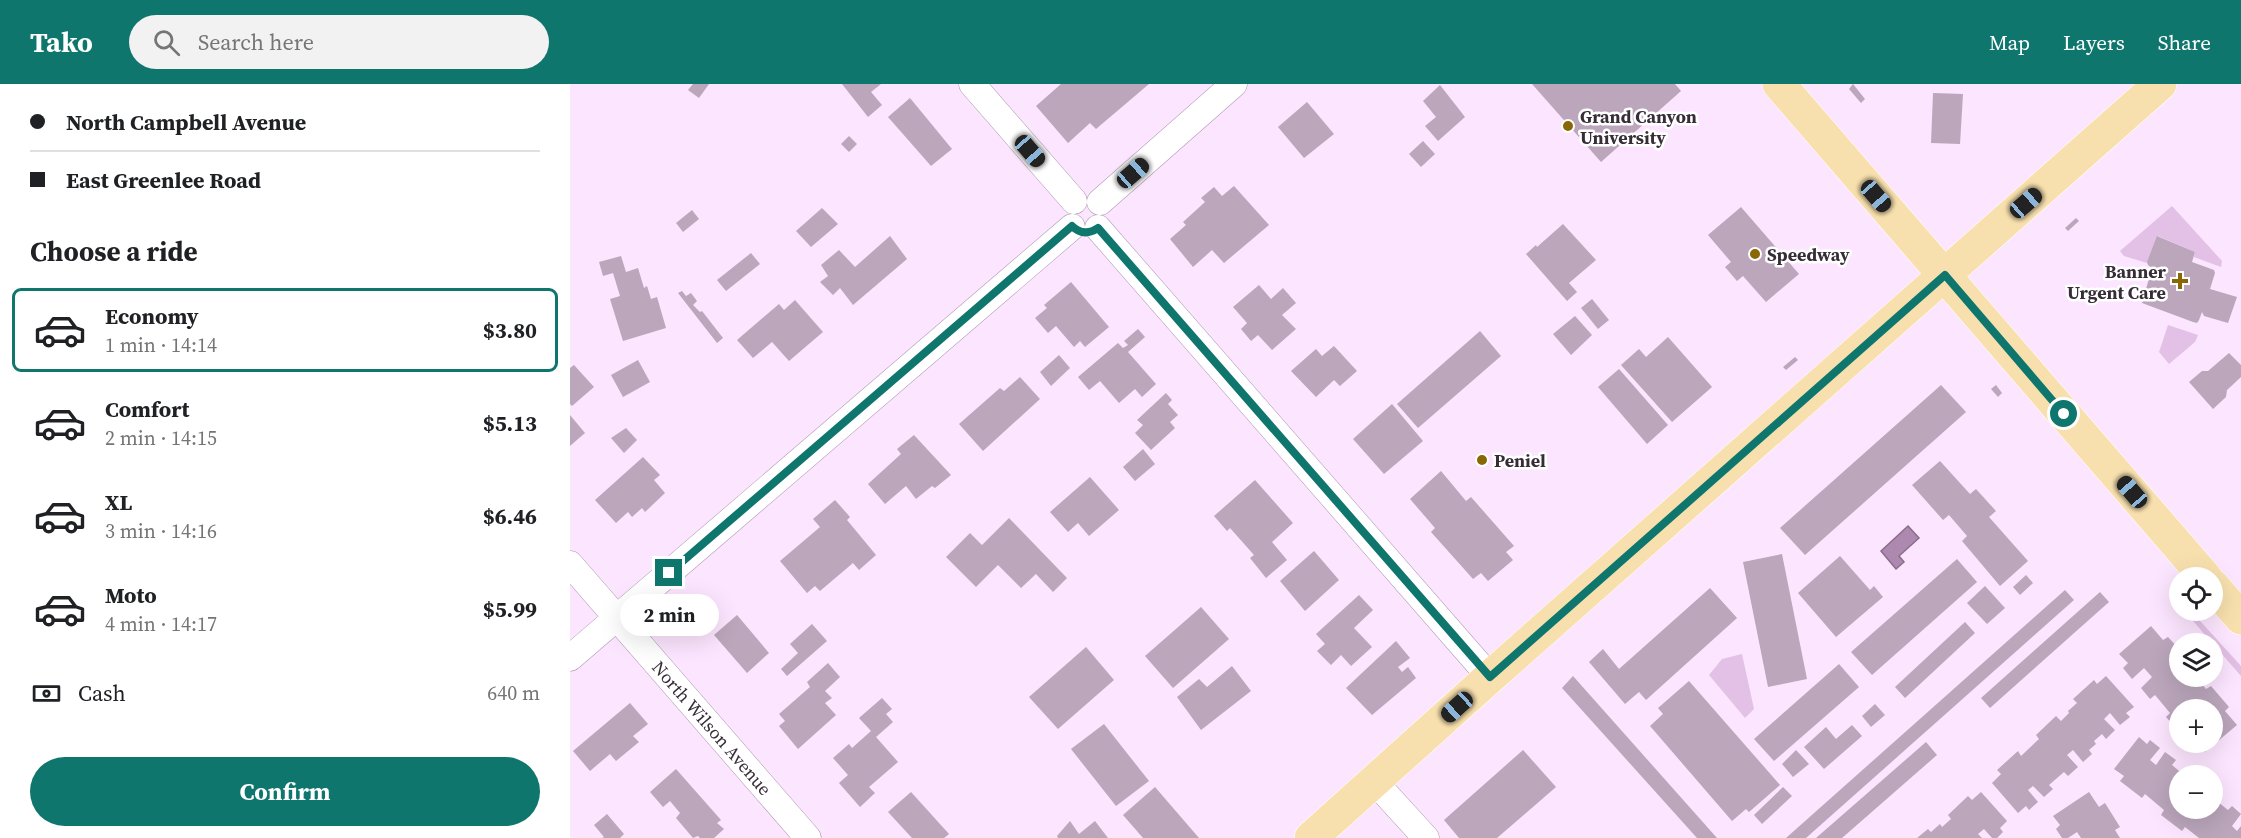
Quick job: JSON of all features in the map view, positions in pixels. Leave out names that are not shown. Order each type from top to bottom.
[{"type":"main road","points":[[1779,84],[2197,567]]},
{"type":"main road","points":[[1311,838],[2160,84]]},
{"type":"main road","points":[[2223,598],[2241,618]]},
{"type":"street","points":[[972,84],[1074,201]]},
{"type":"street","points":[[1100,202],[1234,84]]},
{"type":"street","points":[[1090,197],[1100,202],[1104,213],[1102,224],[1098,228],[1088,233],[1076,230],[1072,226],[1068,216],[1074,201],[1090,197]]},
{"type":"street","points":[[570,658],[1072,226]]},
{"type":"street","points":[[1098,228],[1490,677]]},
{"type":"street","name":"North Wilson Avenue","points":[[570,564],[807,838]]},
{"type":"street","points":[[1374,781],[1426,838]]},
{"type":"shaded area","points":[[2172,206],[2222,261],[2221,267],[2194,257],[2195,252],[2158,236],[2147,263],[2124,256],[2120,251]]},
{"type":"shaded area","points":[[2168,325],[2198,335],[2195,342],[2169,364],[2159,352]]},
{"type":"shaded area","points":[[1908,526],[1919,538],[1899,556],[1904,562],[1896,569],[1881,551]]},
{"type":"shaded area","points":[[2193,621],[2200,621],[2211,633],[2203,633]]},
{"type":"shaded area","points":[[2223,646],[2241,666],[2241,676],[2223,655]]},
{"type":"shaded area","points":[[1742,654],[1754,709],[1745,718],[1709,675],[1722,659]]},
{"type":"building","points":[[693,84],[709,84],[699,98],[688,90]]},
{"type":"building","points":[[842,84],[881,84],[871,92],[882,105],[868,117]]},
{"type":"building","points":[[1061,84],[1149,84],[1096,129],[1090,123],[1068,143],[1036,106]]},
{"type":"building","points":[[1532,84],[1675,84],[1681,91],[1601,162]]},
{"type":"building","points":[[1853,84],[1865,99],[1861,103],[1849,89]]},
{"type":"building","points":[[1440,85],[1465,117],[1438,141],[1425,126],[1436,117],[1423,101]]},
{"type":"building","points":[[1933,93],[1963,94],[1960,144],[1931,143]]},
{"type":"building","points":[[910,98],[952,149],[931,166],[888,117]]},
{"type":"building","points":[[1307,102],[1334,134],[1304,158],[1278,127]]},
{"type":"building","points":[[849,136],[857,144],[849,152],[841,144]]},
{"type":"building","points":[[1423,141],[1435,154],[1421,167],[1409,154]]},
{"type":"building","points":[[1234,186],[1269,225],[1224,263],[1212,250],[1193,267],[1170,239],[1186,225],[1183,222],[1205,202],[1201,198],[1214,187],[1222,196]]},
{"type":"building","name":"Speedway","points":[[1741,207],[1799,274],[1766,302],[1743,276],[1737,281],[1725,267],[1731,262],[1708,235]]},
{"type":"building","points":[[822,208],[838,224],[811,247],[796,231]]},
{"type":"building","points":[[692,210],[699,219],[683,232],[676,223]]},
{"type":"building","points":[[2076,218],[2079,221],[2068,231],[2065,228]]},
{"type":"building","points":[[1563,224],[1596,260],[1569,283],[1577,292],[1567,301],[1526,254]]},
{"type":"building","points":[[890,236],[907,259],[853,305],[840,288],[833,295],[820,282],[828,276],[821,265],[839,250],[855,267]]},
{"type":"building","name":"Banner Urgent Care","points":[[2157,236],[2195,252],[2192,262],[2214,270],[2210,289],[2237,297],[2228,323],[2204,316],[2202,312],[2197,323],[2142,303],[2152,268],[2147,262]]},
{"type":"building","points":[[751,253],[760,264],[726,291],[717,280]]},
{"type":"building","points":[[621,256],[626,272],[638,268],[644,288],[647,286],[651,299],[657,297],[666,328],[623,341],[610,299],[620,296],[613,273],[603,276],[599,262]]},
{"type":"building","points":[[1071,282],[1109,327],[1085,347],[1080,341],[1074,347],[1056,326],[1048,333],[1035,318],[1047,308],[1044,305]]},
{"type":"building","points":[[1259,285],[1271,299],[1283,288],[1296,303],[1282,315],[1296,329],[1272,350],[1258,335],[1251,341],[1241,329],[1247,323],[1233,307]]},
{"type":"building","points":[[682,291],[686,296],[691,293],[697,301],[693,305],[700,312],[702,311],[723,338],[717,343],[678,293]]},
{"type":"building","points":[[1592,299],[1609,320],[1598,329],[1581,308]]},
{"type":"building","points":[[795,300],[823,332],[789,361],[772,342],[753,358],[737,340],[779,304],[784,310]]},
{"type":"building","points":[[1575,316],[1592,335],[1571,355],[1553,334]]},
{"type":"building","points":[[1138,329],[1145,337],[1128,352],[1156,384],[1142,397],[1135,389],[1119,403],[1100,381],[1089,390],[1078,377],[1118,343],[1123,348],[1128,345],[1124,341]]},
{"type":"building","points":[[1480,331],[1501,356],[1418,428],[1397,404]]},
{"type":"building","points":[[1668,337],[1712,387],[1672,422],[1621,365],[1639,349],[1646,357]]},
{"type":"building","points":[[1334,346],[1357,371],[1340,386],[1334,380],[1316,397],[1291,371],[1316,349],[1322,356]]},
{"type":"building","points":[[2229,353],[2241,365],[2241,377],[2227,390],[2226,397],[2213,409],[2189,382],[2202,371],[2208,371]]},
{"type":"building","points":[[1059,355],[1070,368],[1051,386],[1040,372]]},
{"type":"building","points":[[1795,357],[1798,360],[1786,370],[1783,367]]},
{"type":"building","points":[[638,360],[650,382],[623,397],[611,375]]},
{"type":"building","points":[[574,365],[594,387],[572,406],[570,404],[570,368]]},
{"type":"building","points":[[1619,369],[1668,425],[1647,444],[1598,387]]},
{"type":"building","points":[[1020,377],[1040,399],[983,451],[959,424],[1000,388],[1004,391]]},
{"type":"building","points":[[1941,385],[1966,412],[1805,555],[1780,528]]},
{"type":"building","points":[[1996,385],[2002,393],[1998,397],[1991,389]]},
{"type":"building","points":[[1166,393],[1172,400],[1168,404],[1178,415],[1170,422],[1175,428],[1151,450],[1135,433],[1143,425],[1137,420]]},
{"type":"building","points":[[1392,404],[1423,441],[1384,474],[1353,439]]},
{"type":"building","points":[[570,415],[585,433],[570,446]]},
{"type":"building","points":[[626,428],[637,440],[624,453],[611,438]]},
{"type":"building","points":[[914,435],[951,475],[916,499],[906,486],[885,504],[868,484],[901,454],[897,449]]},
{"type":"building","points":[[1143,449],[1155,464],[1135,481],[1123,467]]},
{"type":"building","points":[[643,457],[660,475],[654,480],[665,493],[645,512],[642,508],[632,517],[628,512],[616,523],[595,500]]},
{"type":"building","points":[[1940,461],[1970,494],[1976,489],[1996,511],[1989,517],[2028,561],[2000,586],[1962,541],[1967,536],[1949,515],[1943,520],[1912,485]]},
{"type":"building","points":[[1441,471],[1466,501],[1471,497],[1514,546],[1506,552],[1513,560],[1488,581],[1481,573],[1473,579],[1431,532],[1435,528],[1410,499]]},
{"type":"building","points":[[1090,477],[1119,510],[1089,536],[1078,523],[1068,532],[1050,512]]},
{"type":"building","points":[[1255,480],[1293,523],[1272,542],[1287,560],[1266,578],[1250,558],[1254,555],[1230,528],[1227,531],[1214,516]]},
{"type":"building","points":[[835,500],[850,517],[847,520],[876,555],[859,570],[853,563],[820,591],[815,586],[807,593],[780,561],[820,527],[813,519]]},
{"type":"building","points":[[1009,518],[1067,578],[1053,592],[1036,574],[1021,588],[998,565],[976,587],[946,557],[970,533],[982,545]]},
{"type":"building","points":[[1314,551],[1339,580],[1305,611],[1280,581]]},
{"type":"building","points":[[1782,554],[1807,679],[1768,687],[1743,562]]},
{"type":"building","points":[[1840,556],[1870,590],[1874,586],[1883,597],[1836,637],[1798,593]]},
{"type":"building","points":[[1957,559],[1977,582],[1872,675],[1851,652]]},
{"type":"building","points":[[2026,575],[2033,583],[2020,595],[2013,587]]},
{"type":"building","points":[[1985,586],[2005,608],[1987,624],[1967,603]]},
{"type":"building","points":[[1710,588],[1737,618],[1646,700],[1639,692],[1625,704],[1589,662],[1603,649],[1619,669]]},
{"type":"building","points":[[2065,590],[2074,600],[1806,838],[1786,838]]},
{"type":"building","points":[[2100,592],[2109,602],[1990,708],[1981,698]]},
{"type":"building","points":[[1359,595],[1373,610],[1354,628],[1372,647],[1351,666],[1341,655],[1331,665],[1317,651],[1325,644],[1316,634]]},
{"type":"building","points":[[1201,607],[1229,639],[1173,688],[1145,656]]},
{"type":"building","points":[[737,615],[769,653],[747,673],[714,635]]},
{"type":"building","points":[[1965,622],[1975,633],[1905,698],[1895,687]]},
{"type":"building","points":[[812,624],[827,641],[787,676],[781,669],[798,653],[790,644]]},
{"type":"building","points":[[2151,626],[2163,640],[2169,638],[2169,687],[2204,687],[2206,689],[2212,687],[2222,699],[2169,699],[2169,712],[2155,695],[2150,699],[2141,688],[2152,677],[2144,668],[2132,679],[2123,668],[2128,663],[2119,654]]},
{"type":"building","points":[[1396,641],[1410,658],[1398,667],[1402,672],[1408,667],[1416,678],[1372,715],[1346,688]]},
{"type":"building","points":[[1086,647],[1114,680],[1058,729],[1029,697]]},
{"type":"building","points":[[828,663],[840,677],[825,691],[832,698],[825,703],[836,715],[798,749],[779,726],[785,721],[779,714],[810,687],[807,682]]},
{"type":"building","points":[[1839,664],[1859,687],[1774,761],[1754,739]]},
{"type":"building","points":[[1232,666],[1251,691],[1201,730],[1177,697],[1199,679],[1207,687]]},
{"type":"building","points":[[1573,676],[1717,838],[1697,838],[1562,688]]},
{"type":"building","points":[[2106,676],[2134,707],[2126,713],[2130,717],[2120,725],[2110,713],[2104,719],[2115,730],[2106,739],[2102,734],[2094,741],[2096,744],[2089,750],[2092,754],[2083,762],[2073,750],[2067,755],[2078,767],[2068,776],[2064,772],[2049,785],[2053,789],[2044,797],[2033,786],[2028,790],[2038,802],[2029,810],[2026,806],[2018,813],[1992,783],[2001,774],[1997,770],[2018,751],[2021,756],[2039,739],[2036,735],[2056,716],[2061,721],[2069,713],[2068,711],[2077,703],[2073,699],[2094,680],[2097,684]]},
{"type":"building","points":[[1689,681],[1780,785],[1749,812],[1746,809],[1732,821],[1650,726],[1663,714],[1658,708]]},
{"type":"building","points":[[882,698],[892,709],[886,714],[893,722],[876,737],[898,762],[869,787],[875,793],[860,807],[839,783],[848,775],[833,758],[849,744],[852,748],[871,731],[859,718]]},
{"type":"building","points":[[2223,700],[2229,707],[2225,711],[2237,725],[2223,737]]},
{"type":"building","points":[[630,703],[648,724],[633,736],[639,742],[616,761],[610,754],[590,771],[573,751]]},
{"type":"building","points":[[1875,704],[1885,715],[1871,727],[1862,716]]},
{"type":"building","points":[[1104,724],[1149,781],[1116,806],[1071,749]]},
{"type":"building","points":[[1852,725],[1862,736],[1824,769],[1804,747],[1826,727],[1836,739]]},
{"type":"building","points":[[2139,737],[2147,744],[2150,740],[2160,748],[2150,760],[2156,765],[2165,752],[2176,760],[2169,765],[2169,819],[2223,819],[2223,806],[2228,810],[2232,806],[2241,814],[2232,826],[2237,831],[2241,826],[2241,838],[2199,838],[2185,827],[2182,831],[2161,815],[2164,810],[2145,794],[2142,798],[2120,781],[2124,776],[2114,769]]},
{"type":"building","points":[[1926,742],[1937,755],[1842,838],[1816,838]]},
{"type":"building","points":[[1523,750],[1556,787],[1497,838],[1459,838],[1444,820]]},
{"type":"building","points":[[1796,750],[1809,764],[1793,777],[1782,764]]},
{"type":"building","points":[[676,769],[721,820],[717,823],[724,829],[714,838],[698,836],[693,838],[676,818],[680,813],[670,801],[663,807],[650,792]]},
{"type":"building","points":[[1155,787],[1199,838],[1143,838],[1123,815]]},
{"type":"building","points":[[1783,787],[1792,796],[1762,824],[1754,815]]},
{"type":"building","points":[[911,792],[949,834],[944,838],[912,838],[888,812]]},
{"type":"building","points":[[1981,792],[2007,821],[2000,828],[2003,832],[1997,838],[1992,838],[1984,829],[1978,834],[1982,838],[1917,838],[1928,829],[1931,832],[1940,824],[1942,827],[1951,819],[1948,815],[1968,796],[1972,800]]},
{"type":"building","points":[[2089,792],[2099,807],[2105,803],[2120,827],[2115,830],[2120,838],[2081,838],[2077,832],[2068,838],[2062,838],[2056,829],[2060,825],[2053,816]]},
{"type":"building","points":[[607,814],[624,834],[620,838],[602,838],[604,837],[594,825]]},
{"type":"building","points":[[1070,821],[1079,834],[1095,821],[1108,838],[1058,838],[1057,836]]},
{"type":"place","name":"Grand Canyon University","points":[[1568,126]]},
{"type":"place","name":"Speedway","points":[[1755,254]]},
{"type":"place","name":"Banner Urgent Care","points":[[2180,281]]},
{"type":"place","name":"Peniel","points":[[1482,460]]},
{"type":"route","points":[[669,573],[1072,226],[1076,230],[1088,233],[1098,228],[1490,677],[1945,275],[2064,414]]}]
